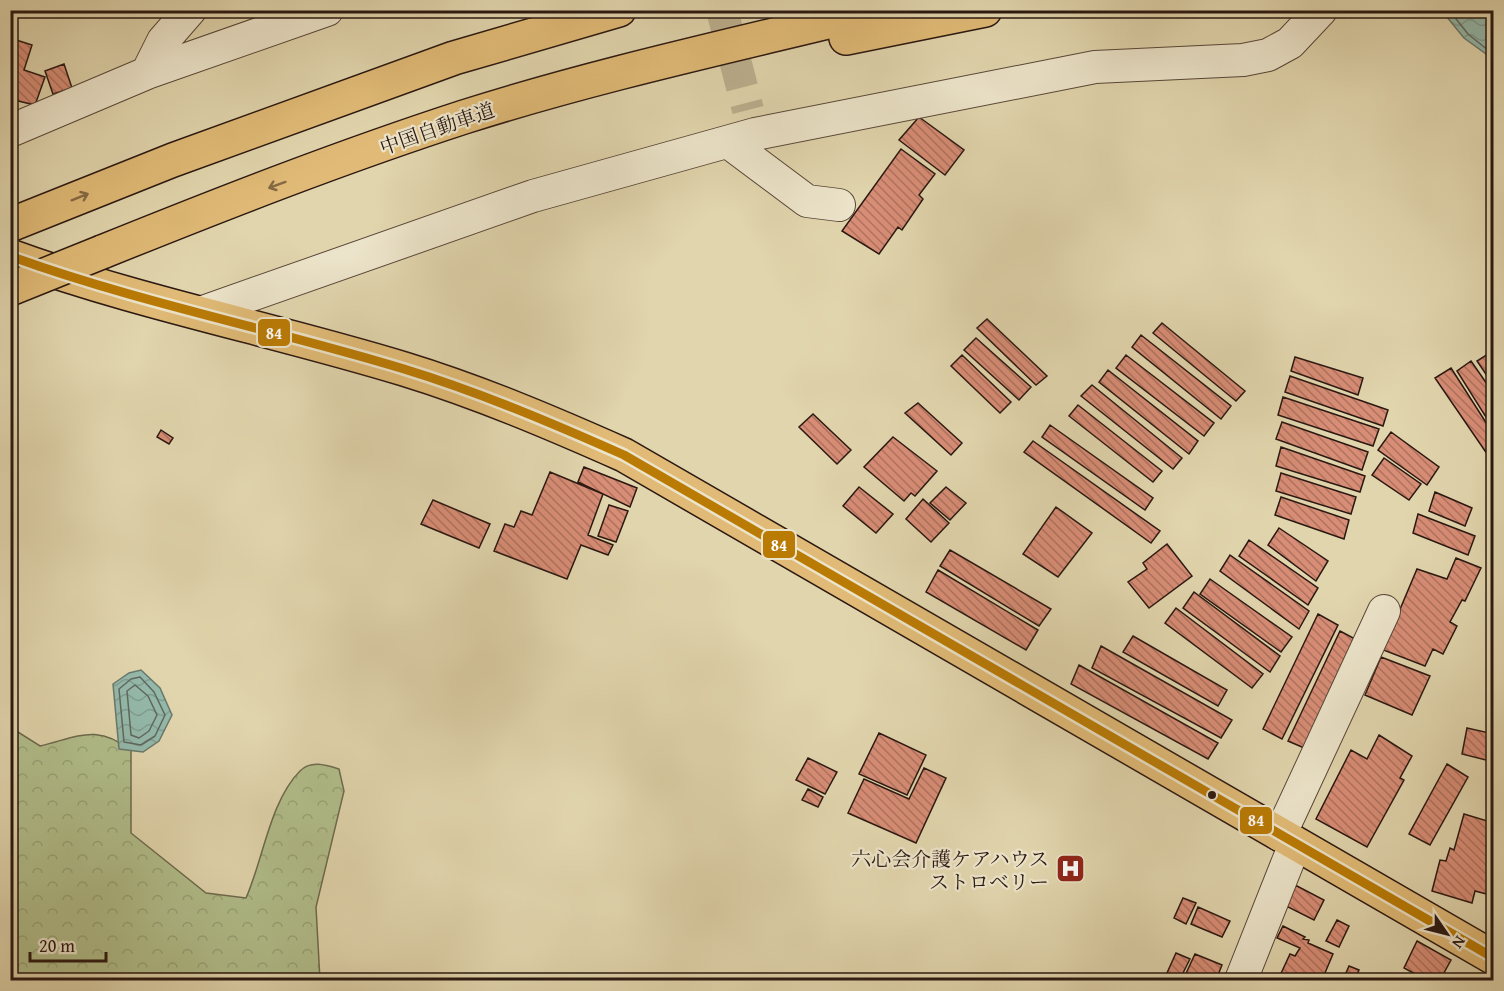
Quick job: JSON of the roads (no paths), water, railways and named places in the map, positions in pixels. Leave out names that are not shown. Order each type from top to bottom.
[{"type":"main road","points":[[304,111],[453,44],[550,10]]},
{"type":"main road","points":[[18,222],[304,111],[454,58],[619,10]]},
{"type":"main road","name":"中国自動車道","points":[[10,288],[321,168],[463,117],[595,79],[877,10]]},
{"type":"main road","points":[[321,168],[757,56],[985,10]]},
{"type":"main road","points":[[10,256],[116,291],[403,369],[475,393],[624,455],[1494,958]]},
{"type":"street","points":[[147,74],[163,41],[190,10]]},
{"type":"street","points":[[10,131],[147,74],[327,10]]},
{"type":"street","points":[[200,313],[533,196],[744,129],[1095,67],[1243,60],[1268,55],[1290,43],[1321,10]]},
{"type":"street","points":[[744,129],[807,201],[839,205]]},
{"type":"street","points":[[1241,981],[1287,839],[1384,610]]},
{"type":"water","points":[[1442,11],[1493,11],[1493,66],[1486,54],[1464,38]]},
{"type":"water","points":[[141,670],[160,688],[172,715],[159,741],[143,752],[119,749],[113,684],[129,673]]},
{"type":"tunnel","points":[[722,10],[748,110]]},
{"type":"place","name":"六心会介護ケアハウス ストロベリー","points":[[1070,869]]}]
